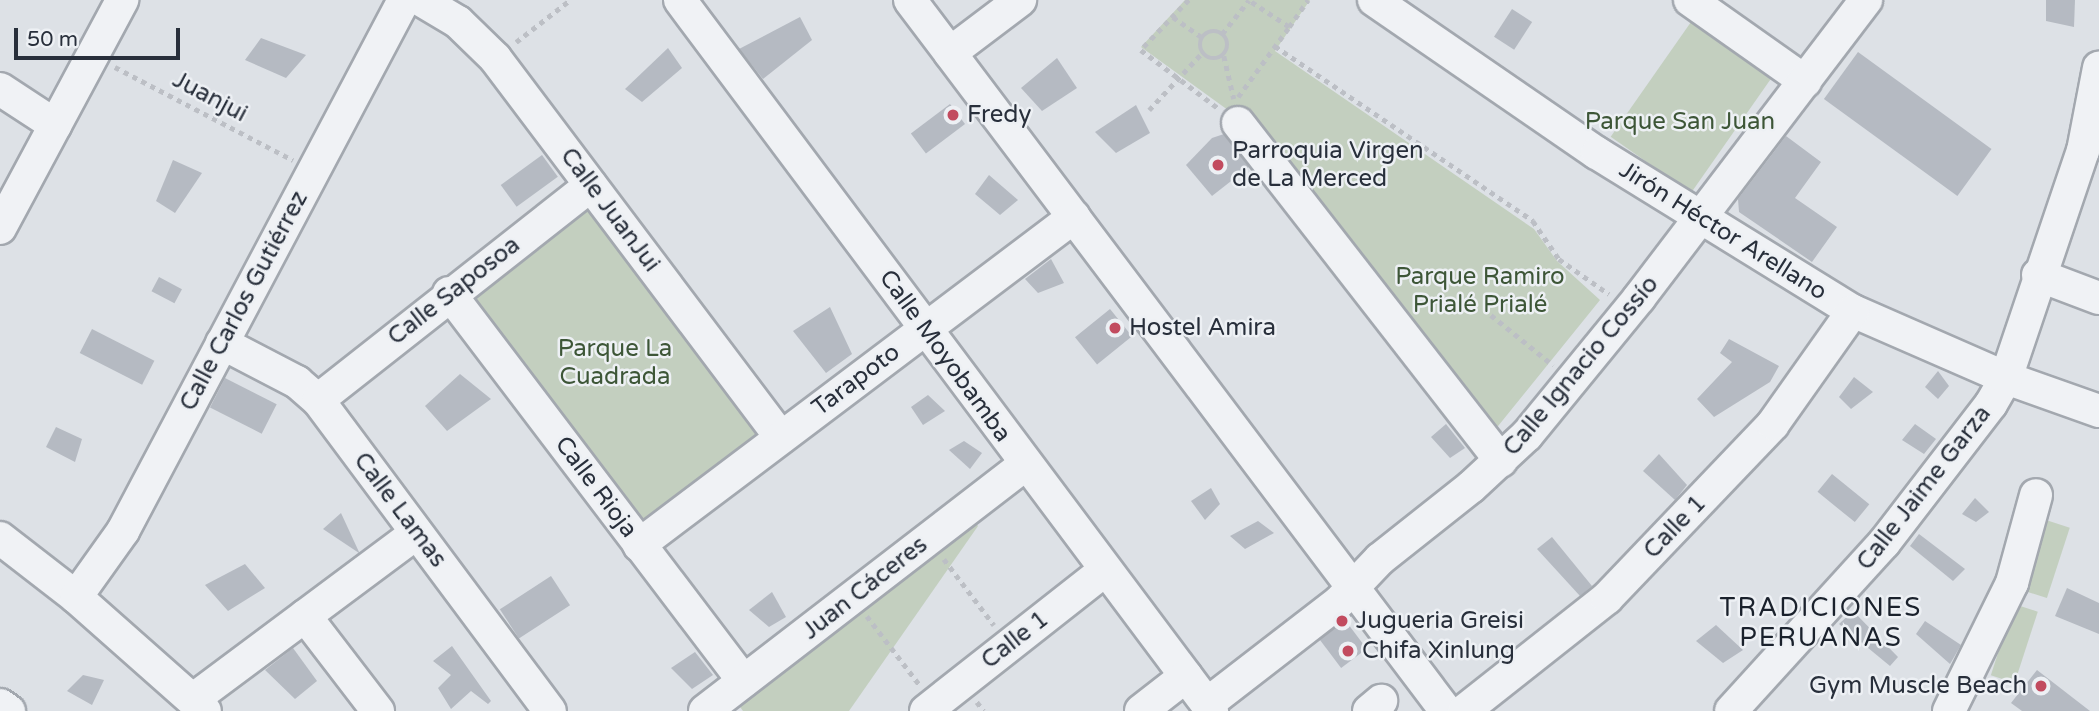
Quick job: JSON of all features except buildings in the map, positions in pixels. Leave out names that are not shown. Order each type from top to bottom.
[{"type":"street","points":[[0,228],[122,0]]},
{"type":"street","name":"Calle Carlos Gutiérrez","points":[[76,597],[123,531],[404,0]]},
{"type":"street","name":"Calle JuanJui","points":[[421,0],[458,22],[495,58],[781,437]]},
{"type":"street","name":"Calle Moyobamba","points":[[680,0],[1209,708]]},
{"type":"street","points":[[910,0],[1446,711]]},
{"type":"street","points":[[950,53],[1020,0]]},
{"type":"street","name":"Jirón Héctor Arellano","points":[[1374,0],[1597,153],[1853,311],[2006,378],[2099,411]]},
{"type":"street","points":[[1690,0],[1805,81]]},
{"type":"street","name":"Calle Ignacio Cossío","points":[[1209,708],[1339,602],[1351,587],[1501,461],[1574,382],[1866,0]]},
{"type":"street","name":"Calle Jaime Garza","points":[[1731,711],[1884,543],[1977,427],[2006,378],[2038,275],[2092,146],[2099,68]]},
{"type":"street","points":[[0,89],[55,125]]},
{"type":"street","points":[[1233,113],[1501,461]]},
{"type":"street","name":"Calle Saposoa","points":[[318,400],[449,293],[591,185]]},
{"type":"street","name":"Tarapoto","points":[[639,545],[1074,216]]},
{"type":"street","points":[[2038,275],[2099,298]]},
{"type":"street","name":"Calle Rioja","points":[[449,293],[743,681]]},
{"type":"street","name":"Calle 1","points":[[1464,711],[1607,598],[1773,424],[1853,311]]},
{"type":"street","name":"Calle Lamas","points":[[222,342],[298,382],[318,400],[550,711]]},
{"type":"street","name":"Juan Cáceres","points":[[705,711],[1025,465]]},
{"type":"street","points":[[1949,711],[2011,583],[2036,495]]},
{"type":"street","points":[[0,538],[76,597],[200,704],[305,616],[416,533]]},
{"type":"street","name":"Calle 1","points":[[930,707],[1105,570]]},
{"type":"street","points":[[305,616],[377,711]]},
{"type":"street","points":[[1141,711],[1186,676]]},
{"type":"street","points":[[0,705],[9,711]]},
{"type":"path","points":[[495,58],[570,0]]},
{"type":"path","points":[[1189,0],[1141,50],[1177,78],[1233,113]]},
{"type":"path","points":[[1222,34],[1248,0],[1289,27]]},
{"type":"path","points":[[1233,113],[1308,0]]},
{"type":"path","points":[[1173,17],[1202,37]]},
{"type":"path","points":[[1202,37],[1214,31],[1222,34],[1228,42],[1224,56],[1233,113]]},
{"type":"path","points":[[1149,110],[1202,53],[1202,37]]},
{"type":"path","points":[[1275,46],[1533,221],[1559,259],[1604,293],[1640,298]]},
{"type":"path","points":[[1202,53],[1210,59],[1224,56]]},
{"type":"path","name":"Juanjui","points":[[92,55],[312,170]]},
{"type":"path","points":[[1491,315],[1574,382]]},
{"type":"path","points":[[929,538],[1009,645]]},
{"type":"path","points":[[852,597],[930,707]]},
{"type":"green space","name":"Parque Ramiro Prialé Prialé","points":[[1185,0],[1310,0],[1275,51],[1534,229],[1557,261],[1600,300],[1490,436],[1237,108],[1232,113],[1141,47]]},
{"type":"green space","name":"Parque San Juan","points":[[1691,22],[1771,78],[1691,193],[1611,137]]},
{"type":"green space","name":"Parque La Cuadrada","points":[[590,201],[765,433],[641,526],[466,294]]},
{"type":"green space","points":[[971,516],[978,526],[849,711],[743,711],[735,700]]},
{"type":"green space","points":[[2046,520],[2070,528],[2047,598],[2023,590]]},
{"type":"green space","points":[[2014,604],[2038,612],[2015,683],[1991,675]]},
{"type":"place","name":"Fredy","points":[[953,115]]},
{"type":"place","name":"Parroquia Virgen de La Merced","points":[[1218,165]]},
{"type":"place","name":"Hostel Amira","points":[[1115,328]]},
{"type":"place","name":"Jugueria Greisi","points":[[1342,621]]},
{"type":"place","name":"Chifa Xinlung","points":[[1348,651]]},
{"type":"place","name":"Gym Muscle Beach","points":[[2041,686]]},
{"type":"district","name":"TRADICIONES PERUANAS","points":[[1821,623]]}]
